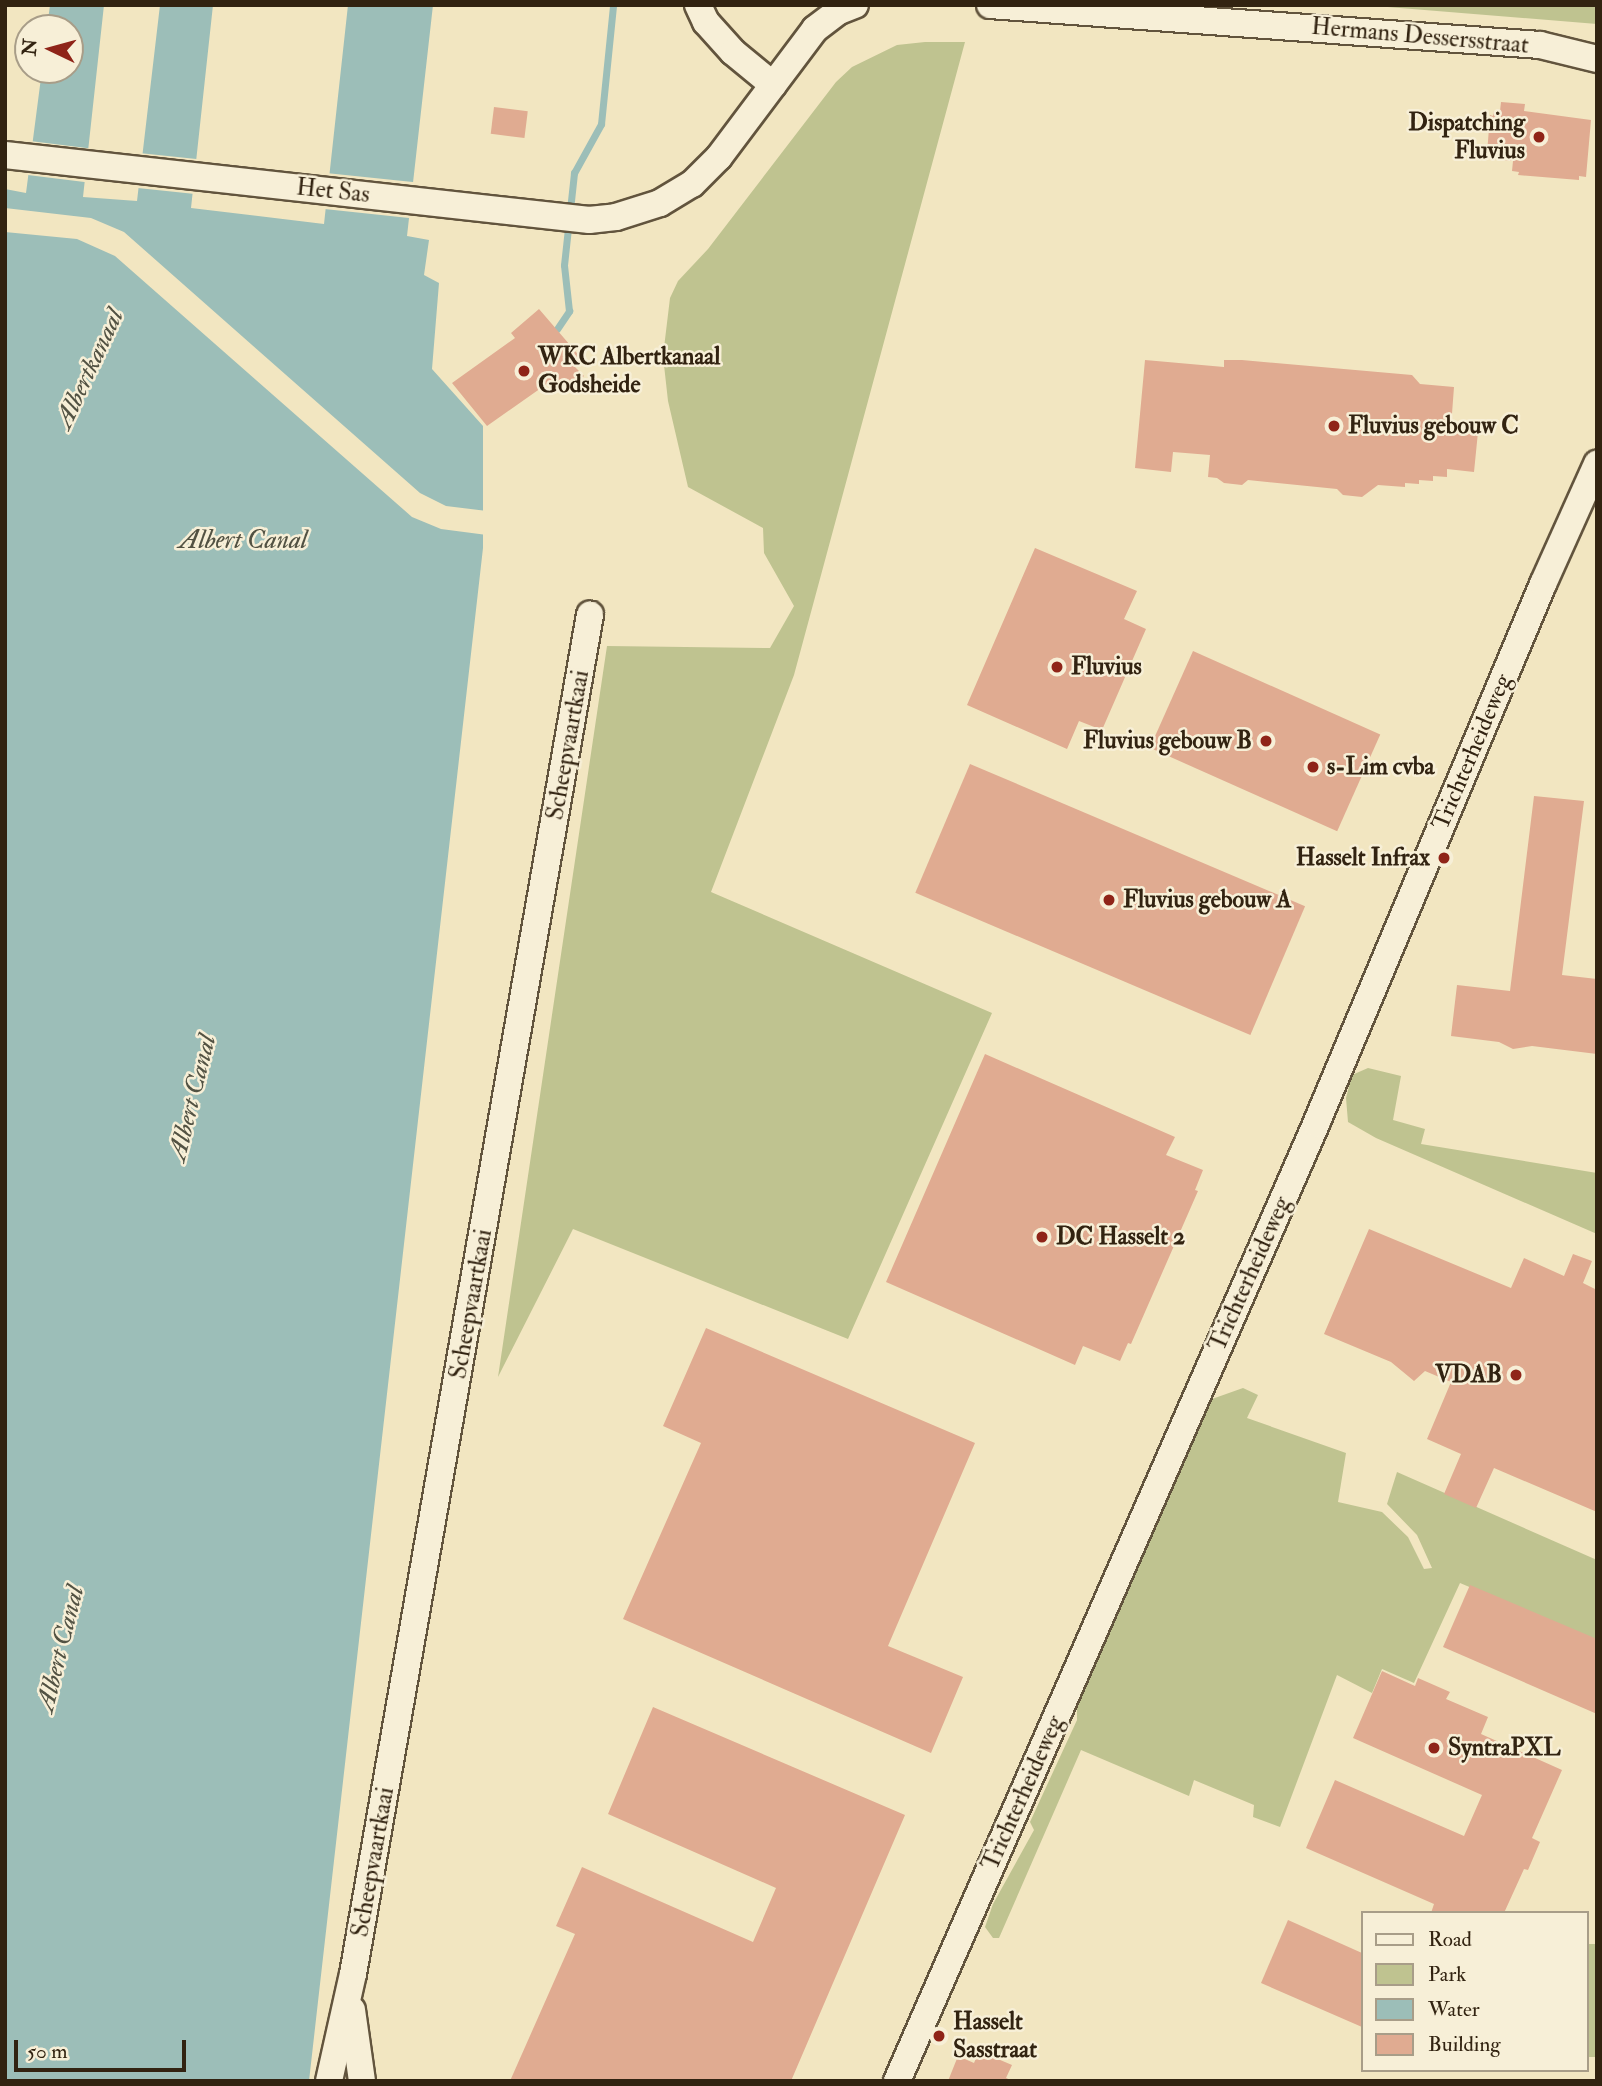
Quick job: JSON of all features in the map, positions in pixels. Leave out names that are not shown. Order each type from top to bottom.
[{"type":"street","points":[[698,5],[706,22],[733,52],[774,85],[815,29],[839,10],[855,5]]},
{"type":"street","name":"Hermans Dessersstraat","points":[[990,5],[1540,45],[1583,53],[1597,59]]},
{"type":"street","name":"Het Sas","points":[[5,155],[589,220],[616,217],[660,203],[692,184],[719,157],[774,85]]},
{"type":"street","name":"Trichterheideweg","points":[[897,2081],[1316,1124],[1543,584],[1597,464]]},
{"type":"street","name":"Scheepvaartkaai","points":[[329,2081],[350,1993],[590,615]]},
{"type":"street","name":"Scheepvaartkaai","points":[[350,1993],[362,2081]]},
{"type":"green space","points":[[1363,5],[1597,5],[1597,24]]},
{"type":"green space","points":[[965,42],[794,675],[711,892],[992,1013],[848,1339],[573,1229],[498,1377],[607,646],[770,648],[794,606],[764,553],[763,528],[688,487],[668,401],[663,356],[670,298],[678,281],[708,249],[836,82],[852,67],[897,45]]},
{"type":"green space","points":[[1368,1068],[1401,1076],[1393,1120],[1425,1129],[1421,1144],[1597,1173],[1597,1234],[1376,1138],[1348,1122],[1346,1098],[1352,1075]]},
{"type":"green space","points":[[1243,1388],[1258,1395],[1247,1418],[1346,1453],[1338,1502],[1382,1512],[1408,1537],[1424,1569],[1432,1568],[1417,1535],[1387,1504],[1397,1472],[1597,1560],[1597,1641],[1460,1583],[1414,1683],[1382,1669],[1372,1693],[1337,1675],[1280,1827],[1253,1817],[1254,1805],[1194,1780],[1189,1796],[1081,1750],[999,1938],[993,1938],[985,1927],[993,1904],[1034,1830],[1030,1822],[1077,1720],[1077,1702],[1191,1430],[1212,1399]]},
{"type":"green space","points":[[1588,1944],[1597,1944],[1597,2057],[1588,2057]]},
{"type":"water","name":"Albert Canal","points":[[50,5],[104,5],[83,197],[137,201],[160,5],[213,5],[191,208],[324,224],[348,5],[433,5],[407,236],[429,240],[424,275],[439,283],[432,369],[483,426],[483,548],[309,2081],[5,2081],[5,189],[26,193],[40,84],[84,84],[84,14],[49,14]]},
{"type":"pier","points":[[30,141],[91,148],[86,182],[26,175]]},
{"type":"pier","points":[[139,153],[199,159],[195,194],[135,188]]},
{"type":"pier","points":[[326,173],[417,183],[414,218],[322,209]]},
{"type":"pier","points":[[5,208],[91,218],[124,232],[420,493],[446,506],[487,511],[487,535],[441,529],[412,517],[115,256],[77,239],[5,232]]},
{"type":"building","name":"Dispatching Fluvius","points":[[1501,102],[1525,104],[1524,111],[1591,120],[1586,177],[1579,176],[1579,180],[1518,175],[1519,172],[1512,171],[1513,161],[1490,159],[1487,154],[1490,115],[1493,116],[1494,111],[1500,111]]},
{"type":"building","points":[[494,107],[528,111],[524,138],[491,134]]},
{"type":"building","name":"WKC Albertkanaal Godsheide","points":[[539,309],[582,359],[574,366],[584,376],[562,394],[551,381],[487,426],[452,383],[515,338],[511,333]]},
{"type":"building","name":"Fluvius gebouw C","points":[[1145,360],[1224,367],[1224,360],[1242,360],[1412,375],[1420,384],[1454,387],[1451,427],[1478,432],[1474,472],[1447,469],[1447,477],[1433,476],[1433,481],[1405,483],[1405,487],[1378,485],[1362,497],[1343,495],[1337,489],[1248,480],[1242,485],[1224,483],[1217,478],[1208,477],[1210,455],[1173,452],[1171,472],[1135,468]]},
{"type":"building","name":"Fluvius","points":[[1035,548],[1137,591],[1124,619],[1146,629],[1102,730],[1079,721],[1067,749],[967,705]]},
{"type":"building","name":"Fluvius gebouw B","points":[[1193,651],[1380,734],[1337,831],[1150,748]]},
{"type":"building","name":"Fluvius gebouw A","points":[[970,764],[1305,906],[1250,1035],[915,893]]},
{"type":"building","points":[[1534,796],[1584,801],[1562,975],[1597,979],[1597,1054],[1532,1046],[1513,1049],[1499,1042],[1451,1036],[1457,985],[1510,991]]},
{"type":"building","name":"DC Hasselt 2","points":[[985,1054],[1175,1137],[1166,1155],[1203,1170],[1195,1190],[1198,1191],[1131,1344],[1128,1343],[1120,1361],[1083,1346],[1075,1365],[886,1282]]},
{"type":"building","name":"VDAB","points":[[1369,1229],[1511,1288],[1524,1258],[1564,1276],[1573,1254],[1592,1261],[1583,1283],[1597,1290],[1597,1512],[1494,1468],[1476,1508],[1444,1494],[1461,1454],[1427,1439],[1451,1382],[1425,1371],[1414,1381],[1391,1362],[1324,1334]]},
{"type":"building","points":[[706,1328],[975,1443],[888,1646],[963,1677],[931,1753],[623,1619],[701,1443],[663,1426]]},
{"type":"building","points":[[1470,1585],[1597,1639],[1597,1714],[1443,1647]]},
{"type":"building","name":"SyntraPXL","points":[[1382,1671],[1415,1686],[1418,1678],[1450,1692],[1446,1699],[1488,1717],[1481,1734],[1562,1770],[1532,1838],[1540,1842],[1505,1911],[1432,1911],[1434,1904],[1306,1848],[1335,1780],[1464,1836],[1482,1795],[1353,1738]]},
{"type":"building","points":[[653,1707],[905,1815],[791,2081],[510,2081],[575,1934],[556,1926],[582,1867],[753,1942],[776,1888],[608,1814]]},
{"type":"building","points":[[1288,1920],[1360,1952],[1360,2026],[1261,1983]]},
{"type":"building","points":[[979,2051],[1012,2065],[1006,2078],[1013,2081],[948,2081],[958,2056],[974,2063]]},
{"type":"waterway","points":[[557,329],[569,311],[564,265],[574,173],[601,124],[613,5]]},
{"type":"place","name":"Dispatching Fluvius","points":[[1539,137]]},
{"type":"place","name":"WKC Albertkanaal Godsheide","points":[[524,371]]},
{"type":"place","name":"Fluvius gebouw C","points":[[1334,426]]},
{"type":"place","name":"Fluvius","points":[[1057,667]]},
{"type":"place","name":"Fluvius gebouw B","points":[[1266,741]]},
{"type":"place","name":"s-Lim cvba","points":[[1313,767]]},
{"type":"place","name":"Hasselt Infrax","points":[[1444,858]]},
{"type":"place","name":"Fluvius gebouw A","points":[[1109,900]]},
{"type":"place","name":"DC Hasselt 2","points":[[1042,1237]]},
{"type":"place","name":"VDAB","points":[[1516,1375]]},
{"type":"place","name":"SyntraPXL","points":[[1434,1748]]},
{"type":"place","name":"Hasselt Sasstraat","points":[[939,2036]]},
{"type":"water label","name":"Albertkanaal","points":[[90,369]]}]
